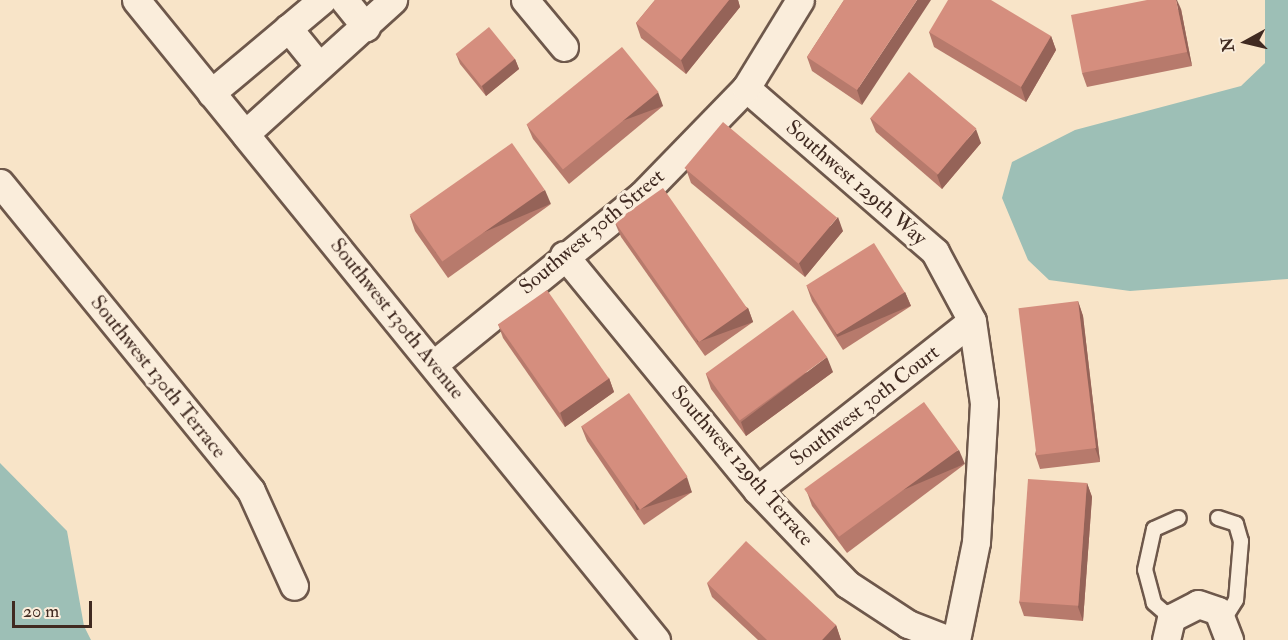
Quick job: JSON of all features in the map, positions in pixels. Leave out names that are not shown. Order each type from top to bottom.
[{"type":"street","name":"Southwest 130th Avenue","points":[[136,0],[656,640]]},
{"type":"street","points":[[211,93],[322,0]]},
{"type":"street","points":[[344,0],[366,27]]},
{"type":"street","points":[[245,134],[319,66],[366,27],[393,0]]},
{"type":"street","points":[[525,0],[564,47]]},
{"type":"street","name":"Southwest 30th Street","points":[[434,364],[564,255],[642,195],[746,88],[800,0]]},
{"type":"street","points":[[288,28],[319,66]]},
{"type":"street","name":"Southwest 129th Way","points":[[746,88],[935,252],[972,321],[984,403],[976,542],[956,640]]},
{"type":"street","name":"Southwest 130th Terrace","points":[[0,183],[251,491],[294,586]]},
{"type":"street","name":"Southwest 129th Terrace","points":[[564,255],[757,490],[847,584],[908,624],[949,640]]},
{"type":"street","name":"Southwest 30th Court","points":[[757,490],[972,321]]},
{"type":"street","points":[[1169,629],[1198,604],[1229,635]]},
{"type":"lane","points":[[1169,629],[1154,603],[1144,570],[1154,529],[1179,518]]},
{"type":"lane","points":[[1218,518],[1236,524],[1241,541],[1240,584],[1229,635]]},
{"type":"water","points":[[1265,0],[1288,0],[1288,279],[1130,291],[1049,280],[1028,260],[1002,198],[1012,162],[1075,130],[1241,86],[1265,63]]},
{"type":"water","points":[[0,463],[67,531],[84,626],[91,640],[0,640]]},
{"type":"building","points":[[655,0],[729,0],[681,60],[636,23]]},
{"type":"building","points":[[844,0],[917,0],[857,90],[807,57]]},
{"type":"building","points":[[948,0],[991,0],[1051,36],[1021,87],[929,32]]},
{"type":"building","points":[[1147,0],[1176,0],[1187,52],[1082,73],[1071,15]]},
{"type":"building","points":[[489,27],[515,59],[481,86],[456,54]]},
{"type":"building","points":[[622,47],[659,92],[563,169],[526,124]]},
{"type":"building","points":[[909,72],[976,129],[938,175],[870,118]]},
{"type":"building","points":[[723,122],[837,218],[799,264],[684,168]]},
{"type":"building","points":[[512,143],[545,190],[442,261],[410,215]]},
{"type":"building","points":[[663,188],[747,308],[699,342],[615,222]]},
{"type":"building","points":[[874,243],[905,292],[837,335],[806,285]]},
{"type":"building","points":[[547,290],[609,378],[560,413],[498,324]]},
{"type":"building","points":[[1078,301],[1096,448],[1036,455],[1018,308]]},
{"type":"building","points":[[793,310],[827,357],[740,420],[706,373]]},
{"type":"building","points":[[629,393],[688,477],[640,510],[581,426]]},
{"type":"building","points":[[924,402],[959,450],[839,537],[804,489]]},
{"type":"building","points":[[1028,479],[1087,483],[1078,606],[1019,602]]},
{"type":"building","points":[[746,541],[836,625],[822,640],[767,640],[707,583]]}]
